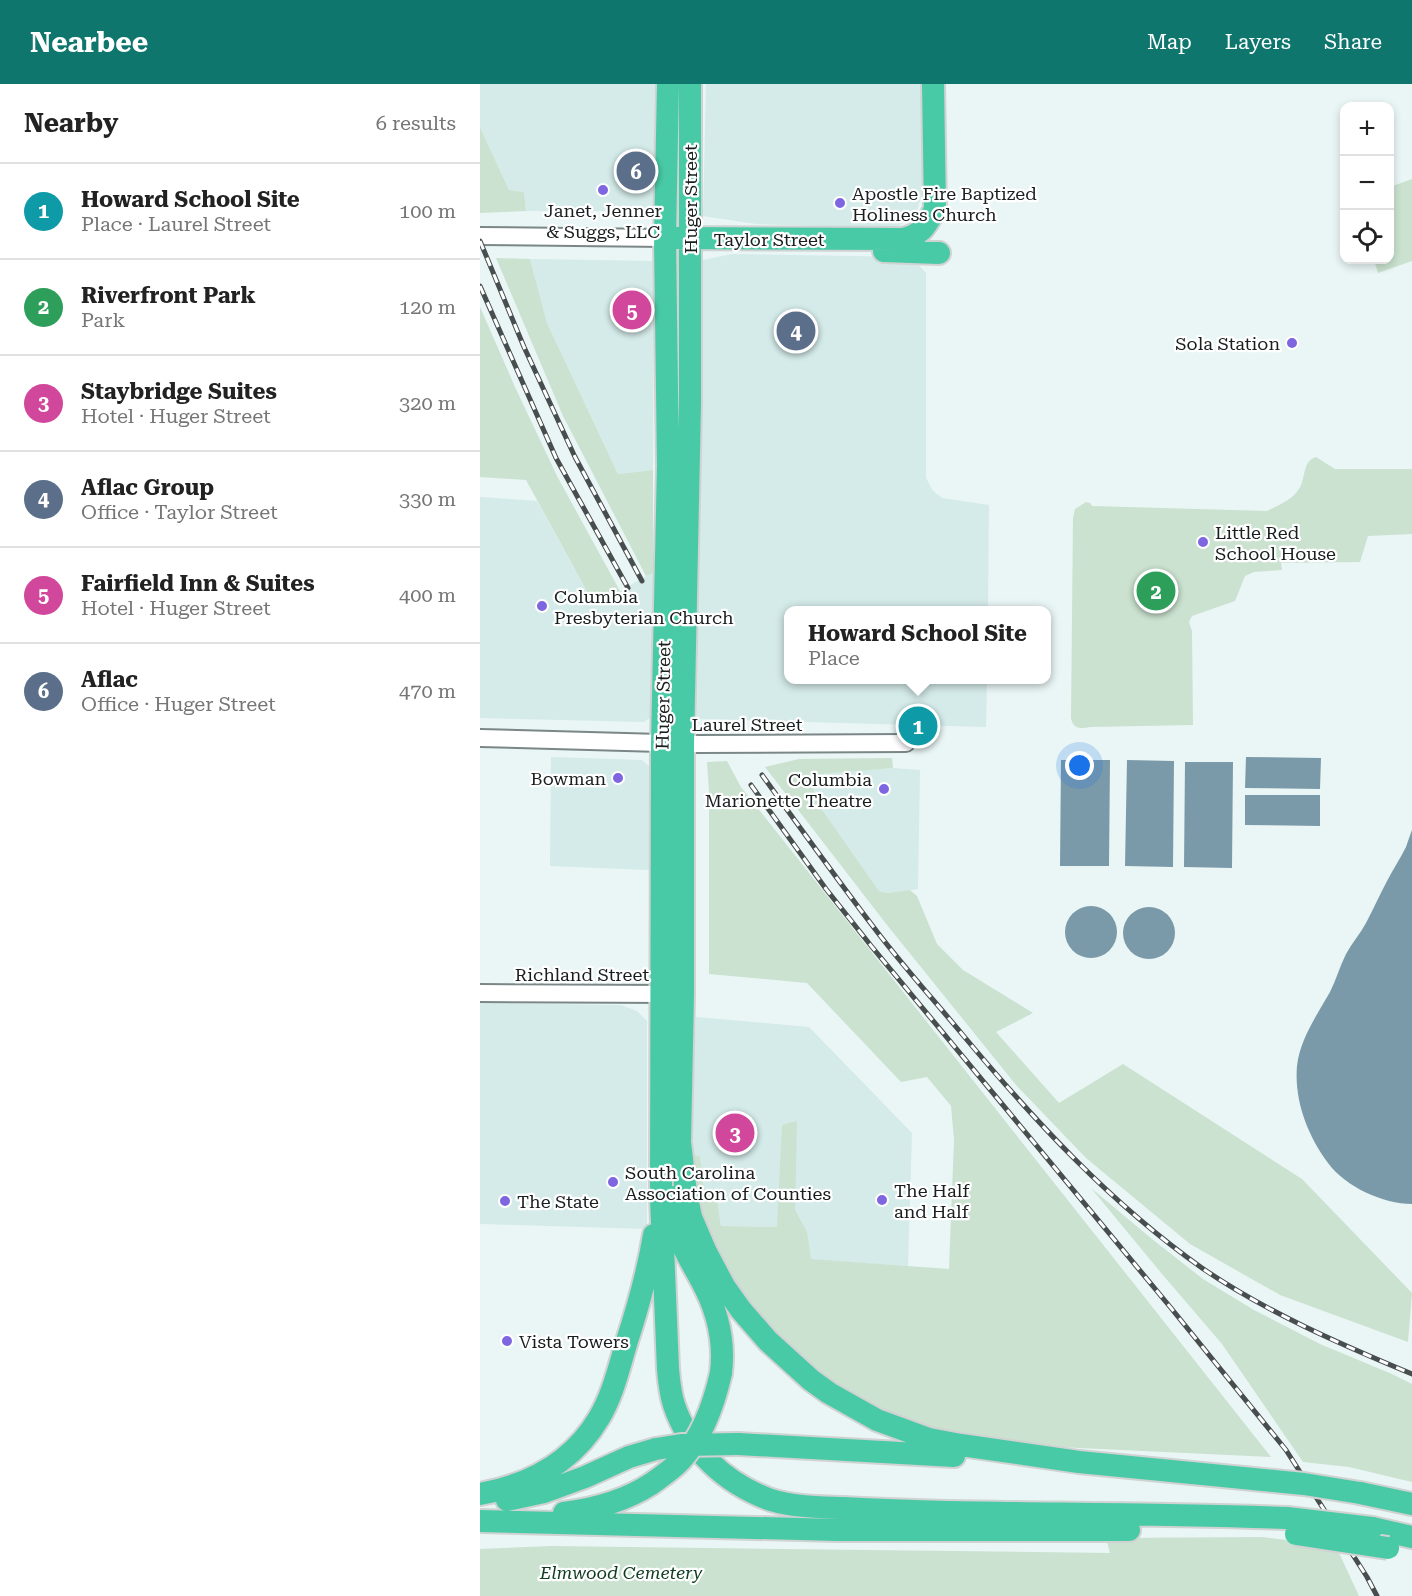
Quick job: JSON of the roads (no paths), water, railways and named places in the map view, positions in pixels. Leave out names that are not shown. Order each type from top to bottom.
[{"type":"highway","name":"Huger Street","points":[[661,1198],[672,994],[673,744],[665,238],[668,84]]},
{"type":"highway","name":"Huger Street","points":[[673,744],[690,403],[690,84]]},
{"type":"highway","name":"Taylor Street","points":[[665,238],[909,238],[920,233],[935,209],[933,84]]},
{"type":"highway","points":[[843,239],[880,251],[939,253]]},
{"type":"highway","name":"Huger Street","points":[[672,994],[680,1142]]},
{"type":"highway","points":[[482,1515],[579,1511],[626,1498],[673,1468],[690,1449],[706,1419],[717,1390],[723,1358],[716,1315],[708,1294],[682,1245],[676,1215],[675,1182],[680,1142]]},
{"type":"highway","points":[[680,1142],[691,1217],[714,1269],[732,1298],[758,1329],[783,1356],[811,1380],[877,1420],[929,1438],[961,1445],[1079,1462]]},
{"type":"highway","points":[[480,1494],[502,1490],[527,1481],[560,1462],[586,1436],[599,1418],[612,1391],[631,1330],[651,1256],[661,1198]]},
{"type":"highway","points":[[661,1198],[668,1369],[674,1406],[686,1432],[698,1449],[721,1473],[744,1488],[770,1499],[804,1506],[1372,1528],[1412,1537]]},
{"type":"highway","points":[[482,1515],[500,1501],[544,1492],[629,1457],[681,1444],[738,1444],[1079,1462],[1286,1482],[1360,1493],[1412,1504]]},
{"type":"highway","points":[[482,1515],[837,1530],[1158,1530],[1292,1526],[1412,1553]]},
{"type":"street","name":"Taylor Street","points":[[480,236],[665,238]]},
{"type":"street","name":"Laurel Street","points":[[480,738],[673,744],[906,743]]},
{"type":"street","name":"Richland Street","points":[[480,993],[672,994]]},
{"type":"railway","points":[[480,241],[524,347],[575,457],[642,581]]},
{"type":"railway","points":[[480,286],[556,458],[628,588]]},
{"type":"railway","points":[[762,775],[846,891],[907,969],[989,1066],[1104,1188],[1168,1243],[1226,1284],[1304,1326],[1412,1374]]},
{"type":"railway","points":[[751,785],[826,889],[872,947],[1286,1450],[1377,1596]]},
{"type":"place","name":"Aflac","points":[[636,171]]},
{"type":"place","name":"Janet, Jenner & Suggs, LLC","points":[[603,190]]},
{"type":"place","name":"Apostle Fire Baptized Holiness Church","points":[[840,203]]},
{"type":"place","name":"Fairfield Inn & Suites","points":[[632,310]]},
{"type":"place","name":"Aflac Group","points":[[796,331]]},
{"type":"place","name":"Sola Station","points":[[1292,343]]},
{"type":"place","name":"Little Red School House","points":[[1203,542]]},
{"type":"place","name":"Riverfront Park","points":[[1156,591]]},
{"type":"place","name":"Columbia Presbyterian Church","points":[[542,606]]},
{"type":"place","name":"Howard School Site","points":[[918,726]]},
{"type":"place","name":"Bowman","points":[[618,778]]},
{"type":"place","name":"Columbia Marionette Theatre","points":[[884,789]]},
{"type":"place","name":"Staybridge Suites","points":[[735,1133]]},
{"type":"place","name":"South Carolina Association of Counties","points":[[613,1182]]},
{"type":"place","name":"The Half and Half","points":[[882,1200]]},
{"type":"place","name":"The State","points":[[505,1201]]},
{"type":"place","name":"Vista Towers","points":[[507,1341]]},
{"type":"park label","name":"Elmwood Cemetery","points":[[621,1572]]}]
